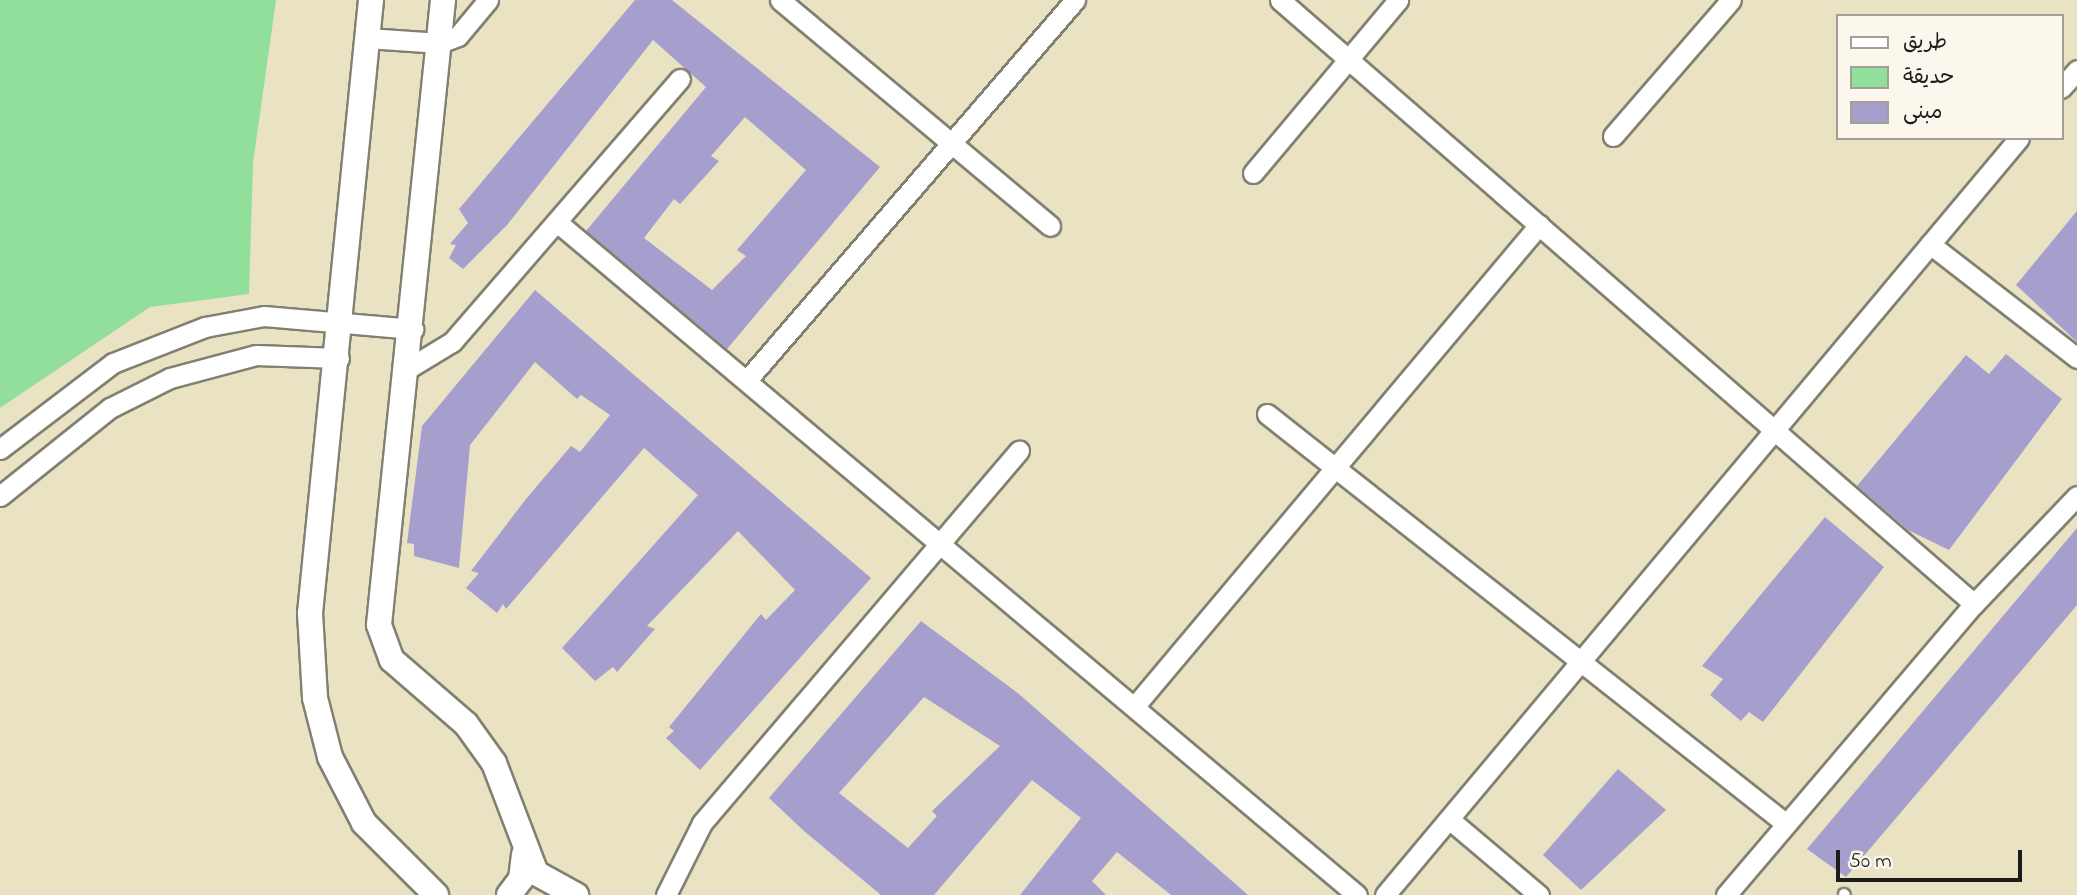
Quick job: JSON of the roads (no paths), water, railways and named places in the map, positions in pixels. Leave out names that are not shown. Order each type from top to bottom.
[{"type":"street","points":[[371,0],[339,358],[310,613],[317,708],[330,757],[364,823],[436,895]]},
{"type":"street","points":[[443,0],[413,329],[379,625],[392,660],[466,724],[494,763],[524,854],[551,886],[576,895]]},
{"type":"street","points":[[367,38],[440,43],[458,36],[488,0]]},
{"type":"street","points":[[780,0],[951,148],[1050,226]]},
{"type":"street","points":[[747,380],[951,148],[1075,0]]},
{"type":"street","points":[[1280,0],[1539,225],[1772,434],[1974,604]]},
{"type":"street","points":[[1253,173],[1398,0]]},
{"type":"street","points":[[1614,136],[1731,0]]},
{"type":"street","points":[[2063,86],[2077,70]]},
{"type":"street","points":[[409,368],[447,348],[680,79]]},
{"type":"street","points":[[1385,895],[2018,140]]},
{"type":"street","points":[[557,222],[747,380],[938,547],[1134,707],[1357,895]]},
{"type":"street","points":[[1134,707],[1539,225]]},
{"type":"street","points":[[1930,244],[2077,358]]},
{"type":"street","points":[[0,449],[113,363],[173,337],[264,316],[342,320],[413,329]]},
{"type":"street","points":[[0,496],[110,408],[170,378],[256,355],[339,358]]},
{"type":"street","points":[[1266,414],[1785,823]]},
{"type":"street","points":[[666,895],[702,823],[1019,451]]},
{"type":"street","points":[[1726,895],[1974,604],[2077,496]]},
{"type":"street","points":[[1448,819],[1539,895]]},
{"type":"street","points":[[509,895],[521,879],[524,854]]}]
